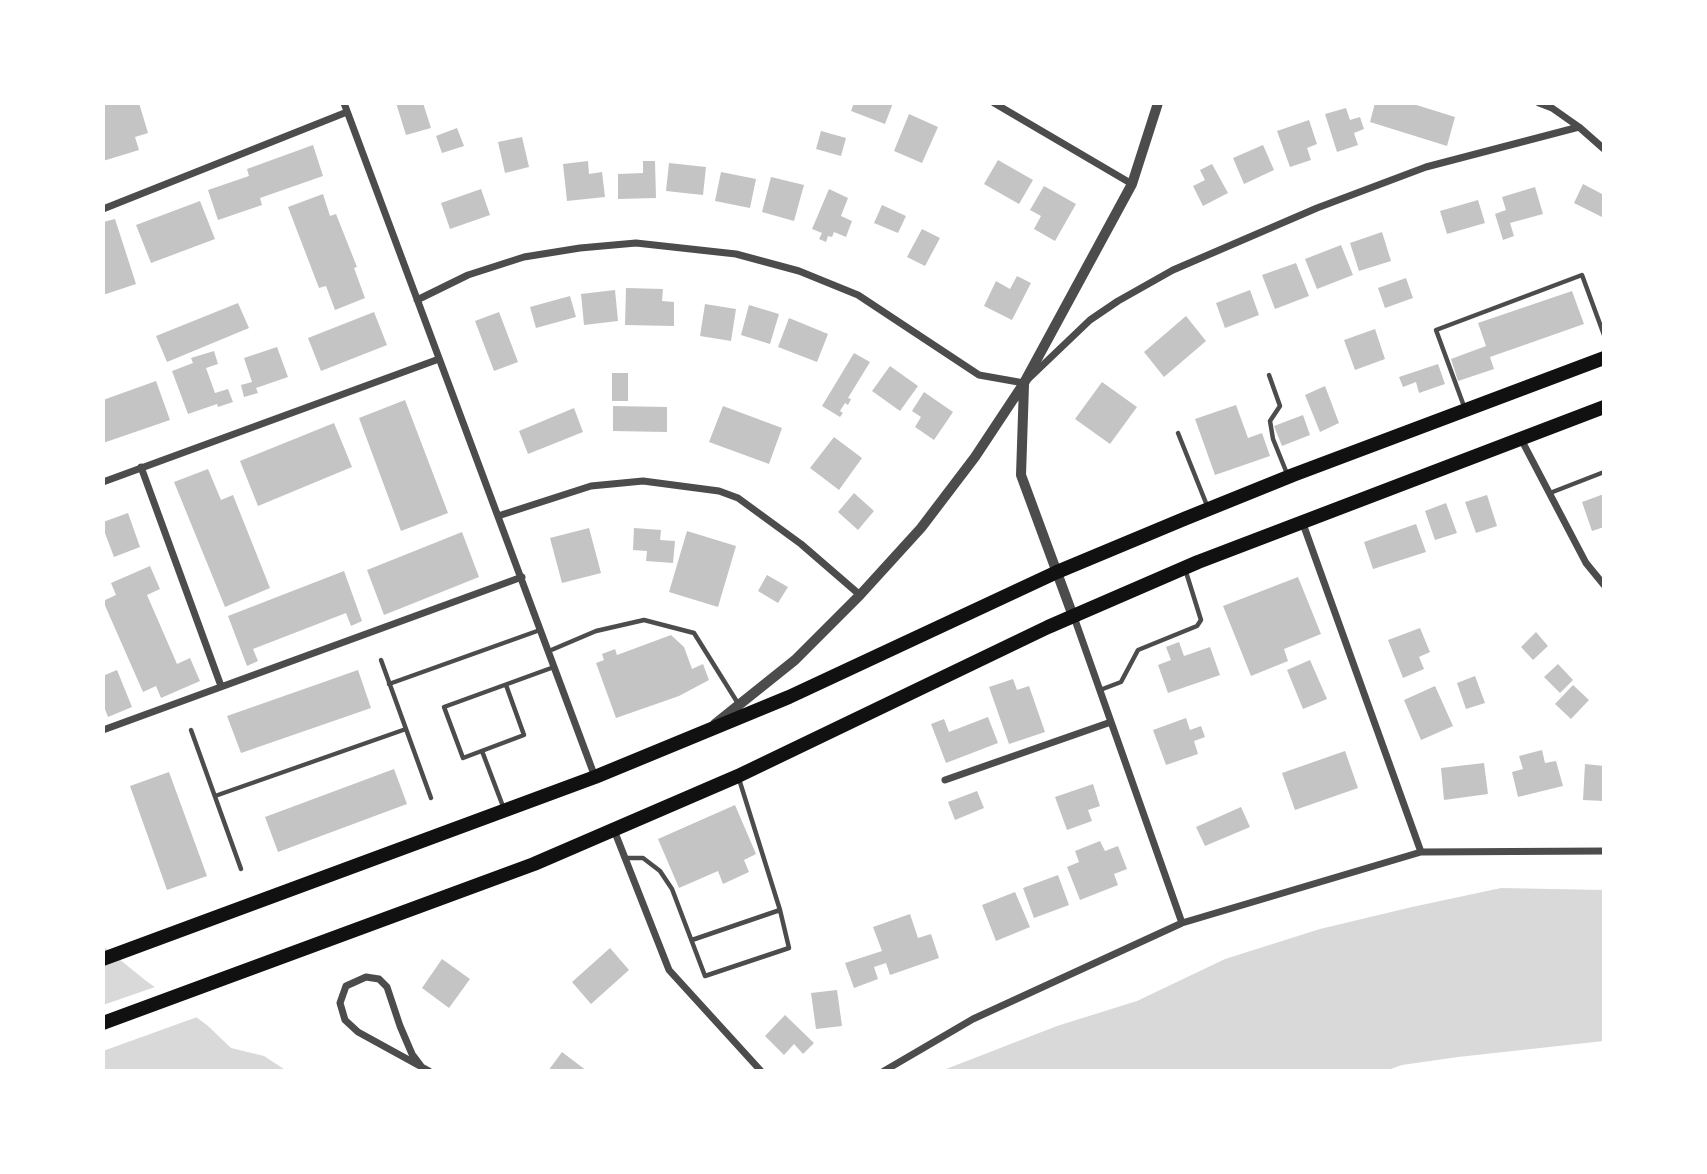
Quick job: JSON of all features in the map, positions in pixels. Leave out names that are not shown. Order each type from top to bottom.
[{"type":"main road","points":[[103,959],[595,777],[703,734],[789,697],[1057,572],[1288,477],[1604,358]]},
{"type":"main road","points":[[103,1023],[522,869],[738,776],[1073,616],[1185,568],[1302,520],[1604,407]]},
{"type":"street","points":[[344,103],[595,777]]},
{"type":"street","points":[[995,103],[1132,184]]},
{"type":"street","points":[[703,734],[795,660],[860,595],[921,528],[975,457],[1024,383],[1132,184],[1158,103]]},
{"type":"street","points":[[1539,103],[1552,108],[1579,127],[1604,149]]},
{"type":"street","points":[[103,209],[348,113]]},
{"type":"street","points":[[1182,923],[1020,475],[1024,383],[1090,320],[1118,300],[1173,270],[1317,208],[1426,167],[1579,127]]},
{"type":"street","points":[[417,300],[468,275],[524,257],[580,248],[636,243],[736,254],[799,271],[858,295],[979,375],[1024,383]]},
{"type":"street","points":[[103,482],[439,359]]},
{"type":"street","points":[[1521,438],[1586,563],[1604,586]]},
{"type":"street","points":[[141,467],[222,686]]},
{"type":"street","points":[[498,516],[592,486],[643,481],[719,491],[738,498],[801,544],[860,595]]},
{"type":"street","points":[[1302,520],[1421,852]]},
{"type":"street","points":[[103,730],[522,577]]},
{"type":"street","points":[[945,780],[1111,722]]},
{"type":"street","points":[[614,830],[669,970],[761,1071]]},
{"type":"street","points":[[884,1071],[973,1019],[1182,923],[1421,852],[1604,851]]},
{"type":"street","points":[[366,977],[379,979],[387,987],[412,1054],[425,1069],[358,1032],[345,1020],[340,1003],[346,986],[366,977]]},
{"type":"lane","points":[[1465,410],[1436,330],[1582,275],[1604,335]]},
{"type":"lane","points":[[1269,375],[1280,407],[1270,421],[1273,439],[1288,477]]},
{"type":"lane","points":[[1178,433],[1209,509]]},
{"type":"lane","points":[[1550,493],[1604,472]]},
{"type":"lane","points":[[1100,691],[1121,682],[1138,650],[1197,626],[1201,620],[1185,568]]},
{"type":"lane","points":[[549,651],[596,632],[644,620],[694,633],[739,705]]},
{"type":"lane","points":[[390,684],[541,630]]},
{"type":"lane","points":[[381,660],[431,798]]},
{"type":"lane","points":[[506,685],[524,736],[463,758],[444,708],[506,685],[555,667]]},
{"type":"lane","points":[[215,796],[406,729]]},
{"type":"lane","points":[[191,730],[241,869]]},
{"type":"lane","points":[[482,751],[504,811]]},
{"type":"lane","points":[[625,858],[643,858],[660,871],[672,889],[705,976],[789,948],[780,910],[738,776]]},
{"type":"lane","points":[[691,940],[780,910]]},
{"type":"shaded area","points":[[1501,888],[1604,890],[1604,1041],[1458,1057],[1402,1065],[1385,1071],[941,1071],[1057,1026],[1137,1001],[1225,959],[1320,929]]},
{"type":"shaded area","points":[[103,946],[207,1025],[231,1048],[264,1056],[287,1071],[103,1071]]},
{"type":"pier","points":[[158,986],[200,1016],[103,1051],[103,1005]]},
{"type":"building","points":[[103,103],[139,103],[148,133],[135,137],[139,150],[103,161]]},
{"type":"building","points":[[396,103],[423,103],[431,128],[406,135]]},
{"type":"building","points":[[854,103],[893,103],[885,124],[851,111]]},
{"type":"building","points":[[1375,103],[1410,103],[1455,117],[1447,146],[1370,122]]},
{"type":"building","points":[[1346,108],[1350,120],[1360,117],[1364,129],[1354,133],[1358,145],[1337,152],[1325,114]]},
{"type":"building","points":[[909,114],[938,127],[922,163],[894,151]]},
{"type":"building","points":[[1309,120],[1317,144],[1307,148],[1311,160],[1290,167],[1277,131]]},
{"type":"building","points":[[457,128],[464,146],[442,153],[436,136]]},
{"type":"building","points":[[821,131],[846,138],[841,156],[816,149]]},
{"type":"building","points":[[522,137],[529,167],[505,173],[498,142]]},
{"type":"building","points":[[313,145],[323,176],[260,198],[262,205],[218,220],[208,190],[249,176],[247,169]]},
{"type":"building","points":[[1263,145],[1274,170],[1244,184],[1233,158]]},
{"type":"building","points":[[998,160],[1033,180],[1019,204],[984,184]]},
{"type":"building","points":[[588,161],[589,174],[602,172],[605,197],[567,201],[563,164]]},
{"type":"building","points":[[643,161],[655,161],[656,198],[618,199],[618,174],[643,173]]},
{"type":"building","points":[[669,163],[706,167],[703,195],[666,191]]},
{"type":"building","points":[[1212,164],[1228,193],[1203,206],[1193,186],[1205,180],[1200,170]]},
{"type":"building","points":[[721,172],[756,179],[750,208],[715,201]]},
{"type":"building","points":[[771,177],[804,185],[794,221],[762,212]]},
{"type":"building","points":[[1583,184],[1604,195],[1604,218],[1574,203]]},
{"type":"building","points":[[1044,186],[1076,204],[1055,241],[1034,229],[1041,216],[1030,210]]},
{"type":"building","points":[[1535,187],[1543,214],[1510,223],[1514,236],[1503,240],[1495,214],[1506,210],[1502,197]]},
{"type":"building","points":[[481,189],[490,215],[450,229],[441,203]]},
{"type":"building","points":[[829,189],[848,198],[841,216],[852,221],[846,237],[834,232],[832,237],[828,236],[826,242],[819,239],[822,233],[812,229]]},
{"type":"building","points":[[323,194],[330,216],[336,214],[357,267],[354,268],[365,298],[335,310],[326,286],[319,288],[288,207]]},
{"type":"building","points":[[1478,200],[1485,223],[1447,234],[1440,211]]},
{"type":"building","points":[[200,201],[215,239],[151,263],[136,225]]},
{"type":"building","points":[[882,205],[906,216],[898,233],[874,223]]},
{"type":"building","points":[[115,219],[136,284],[103,295],[103,222]]},
{"type":"building","points":[[922,229],[940,238],[925,266],[907,257]]},
{"type":"building","points":[[1382,232],[1391,261],[1359,271],[1350,243]]},
{"type":"building","points":[[1341,245],[1353,275],[1317,289],[1305,259]]},
{"type":"building","points":[[1296,263],[1309,296],[1275,309],[1262,275]]},
{"type":"building","points":[[1017,276],[1031,283],[1012,320],[984,306],[996,281],[1010,289]]},
{"type":"building","points":[[1406,278],[1413,298],[1385,308],[1378,288]]},
{"type":"building","points":[[626,288],[663,289],[662,301],[674,302],[674,326],[625,325]]},
{"type":"building","points":[[615,290],[618,321],[584,325],[581,294]]},
{"type":"building","points":[[1250,290],[1259,315],[1225,328],[1216,303]]},
{"type":"building","points":[[1572,291],[1584,324],[1490,357],[1494,369],[1458,381],[1451,359],[1486,346],[1478,323]]},
{"type":"building","points":[[570,296],[576,317],[536,328],[530,307]]},
{"type":"building","points":[[238,303],[249,328],[167,362],[156,336]]},
{"type":"building","points":[[705,304],[736,309],[731,341],[700,336]]},
{"type":"building","points":[[749,305],[779,314],[770,344],[741,335]]},
{"type":"building","points":[[374,312],[387,345],[321,371],[308,338]]},
{"type":"building","points":[[499,312],[518,362],[494,371],[475,321]]},
{"type":"building","points":[[1186,316],[1206,341],[1164,377],[1144,352]]},
{"type":"building","points":[[789,318],[828,334],[817,362],[778,347]]},
{"type":"building","points":[[1375,329],[1385,359],[1355,370],[1344,340]]},
{"type":"building","points":[[277,347],[288,377],[256,388],[258,393],[244,397],[241,385],[252,382],[244,358]]},
{"type":"building","points":[[214,351],[218,364],[206,368],[215,393],[228,389],[233,402],[218,407],[217,404],[188,414],[172,371],[193,363],[191,358]]},
{"type":"building","points":[[854,353],[870,362],[848,398],[851,399],[848,405],[845,403],[840,411],[843,413],[840,417],[822,406]]},
{"type":"building","points":[[1438,364],[1445,384],[1419,393],[1416,382],[1403,387],[1399,377]]},
{"type":"building","points":[[890,366],[918,386],[900,411],[872,391]]},
{"type":"building","points":[[612,373],[628,373],[628,401],[612,401]]},
{"type":"building","points":[[156,381],[170,420],[103,443],[103,400]]},
{"type":"building","points":[[1102,382],[1137,407],[1110,444],[1075,419]]},
{"type":"building","points":[[1325,386],[1339,423],[1320,432],[1305,395]]},
{"type":"building","points":[[924,392],[953,412],[934,440],[915,427],[921,417],[912,411]]},
{"type":"building","points":[[405,400],[448,513],[401,531],[359,418]]},
{"type":"building","points":[[1236,405],[1248,438],[1262,433],[1270,456],[1215,475],[1195,419]]},
{"type":"building","points":[[613,406],[667,407],[667,432],[613,431]]},
{"type":"building","points":[[723,406],[782,428],[769,464],[709,442]]},
{"type":"building","points":[[574,408],[583,432],[528,454],[519,431]]},
{"type":"building","points":[[1303,415],[1310,435],[1282,446],[1274,426]]},
{"type":"building","points":[[334,423],[352,467],[258,506],[240,461]]},
{"type":"building","points":[[834,437],[862,458],[839,490],[810,468]]},
{"type":"building","points":[[208,469],[221,500],[233,495],[270,588],[225,607],[174,482]]},
{"type":"building","points":[[854,493],[874,511],[858,530],[838,512]]},
{"type":"building","points":[[1604,494],[1604,527],[1592,531],[1582,502]]},
{"type":"building","points":[[1487,495],[1497,526],[1476,533],[1465,502]]},
{"type":"building","points":[[1446,503],[1457,533],[1435,540],[1425,511]]},
{"type":"building","points":[[128,513],[140,547],[114,557],[103,522]]},
{"type":"building","points":[[1416,524],[1426,552],[1373,569],[1364,542]]},
{"type":"building","points":[[589,528],[601,573],[562,583],[550,538]]},
{"type":"building","points":[[634,528],[661,530],[660,540],[675,541],[673,563],[646,561],[647,551],[633,550]]},
{"type":"building","points":[[687,531],[736,546],[718,607],[669,592]]},
{"type":"building","points":[[462,532],[479,577],[384,615],[367,570]]},
{"type":"building","points":[[150,566],[160,589],[147,595],[177,664],[190,658],[200,681],[161,698],[156,686],[143,692],[103,601],[116,595],[111,583]]},
{"type":"building","points":[[344,571],[362,621],[351,626],[346,613],[253,649],[258,661],[247,666],[228,616]]},
{"type":"building","points":[[767,575],[788,587],[778,603],[758,591]]},
{"type":"building","points":[[1298,577],[1321,634],[1284,649],[1288,661],[1251,676],[1223,606]]},
{"type":"building","points":[[1420,628],[1430,652],[1419,657],[1424,669],[1403,678],[1388,640]]},
{"type":"building","points":[[1536,632],[1548,646],[1533,660],[1521,647]]},
{"type":"building","points":[[671,635],[684,647],[692,669],[703,664],[709,680],[679,696],[616,718],[596,663],[604,660],[602,654],[615,649],[617,655]]},
{"type":"building","points":[[1179,642],[1184,656],[1210,647],[1220,675],[1168,693],[1158,665],[1171,660],[1166,647]]},
{"type":"building","points":[[1310,660],[1327,699],[1303,709],[1287,670]]},
{"type":"building","points":[[1558,664],[1573,680],[1560,693],[1544,677]]},
{"type":"building","points":[[103,670],[105,675],[117,670],[132,707],[108,717],[103,704]]},
{"type":"building","points":[[358,670],[371,708],[241,753],[227,716]]},
{"type":"building","points":[[1475,676],[1485,703],[1466,709],[1457,683]]},
{"type":"building","points":[[1013,679],[1017,690],[1029,686],[1045,732],[1009,744],[989,687]]},
{"type":"building","points":[[1573,685],[1589,700],[1571,719],[1555,704]]},
{"type":"building","points":[[1435,686],[1453,726],[1421,740],[1404,700]]},
{"type":"building","points":[[988,717],[998,743],[946,763],[931,724],[944,719],[949,732]]},
{"type":"building","points":[[1186,718],[1190,730],[1201,726],[1205,737],[1194,741],[1198,754],[1166,765],[1153,730]]},
{"type":"building","points":[[1542,750],[1545,763],[1556,761],[1563,786],[1518,797],[1512,772],[1523,769],[1519,756]]},
{"type":"building","points":[[1345,751],[1358,788],[1295,810],[1282,773]]},
{"type":"building","points":[[1484,763],[1488,794],[1444,800],[1441,768]]},
{"type":"building","points":[[1585,764],[1604,766],[1604,801],[1583,800]]},
{"type":"building","points":[[394,769],[407,804],[278,852],[265,817]]},
{"type":"building","points":[[169,772],[207,876],[167,890],[130,786]]},
{"type":"building","points":[[1093,784],[1100,806],[1088,810],[1092,821],[1067,830],[1055,797]]},
{"type":"building","points":[[977,791],[984,808],[955,820],[948,802]]},
{"type":"building","points":[[735,805],[756,854],[744,860],[749,872],[723,884],[718,871],[679,888],[658,839]]},
{"type":"building","points":[[1241,807],[1250,827],[1205,846],[1196,827]]},
{"type":"building","points":[[1100,841],[1105,851],[1118,846],[1127,869],[1114,874],[1118,885],[1080,900],[1067,867],[1079,862],[1075,851]]},
{"type":"building","points":[[1058,875],[1069,905],[1034,918],[1023,888]]},
{"type":"building","points":[[1015,892],[1030,927],[996,941],[982,905]]},
{"type":"building","points":[[910,914],[918,938],[931,934],[939,958],[890,975],[886,963],[874,967],[878,979],[854,988],[845,963],[882,951],[873,927]]},
{"type":"building","points":[[610,948],[629,970],[591,1004],[572,982]]},
{"type":"building","points":[[442,959],[470,979],[449,1008],[422,988]]},
{"type":"building","points":[[837,990],[842,1026],[816,1029],[811,993]]},
{"type":"building","points":[[785,1015],[814,1043],[803,1054],[794,1044],[784,1055],[765,1036]]},
{"type":"building","points":[[562,1052],[587,1071],[548,1071]]}]
